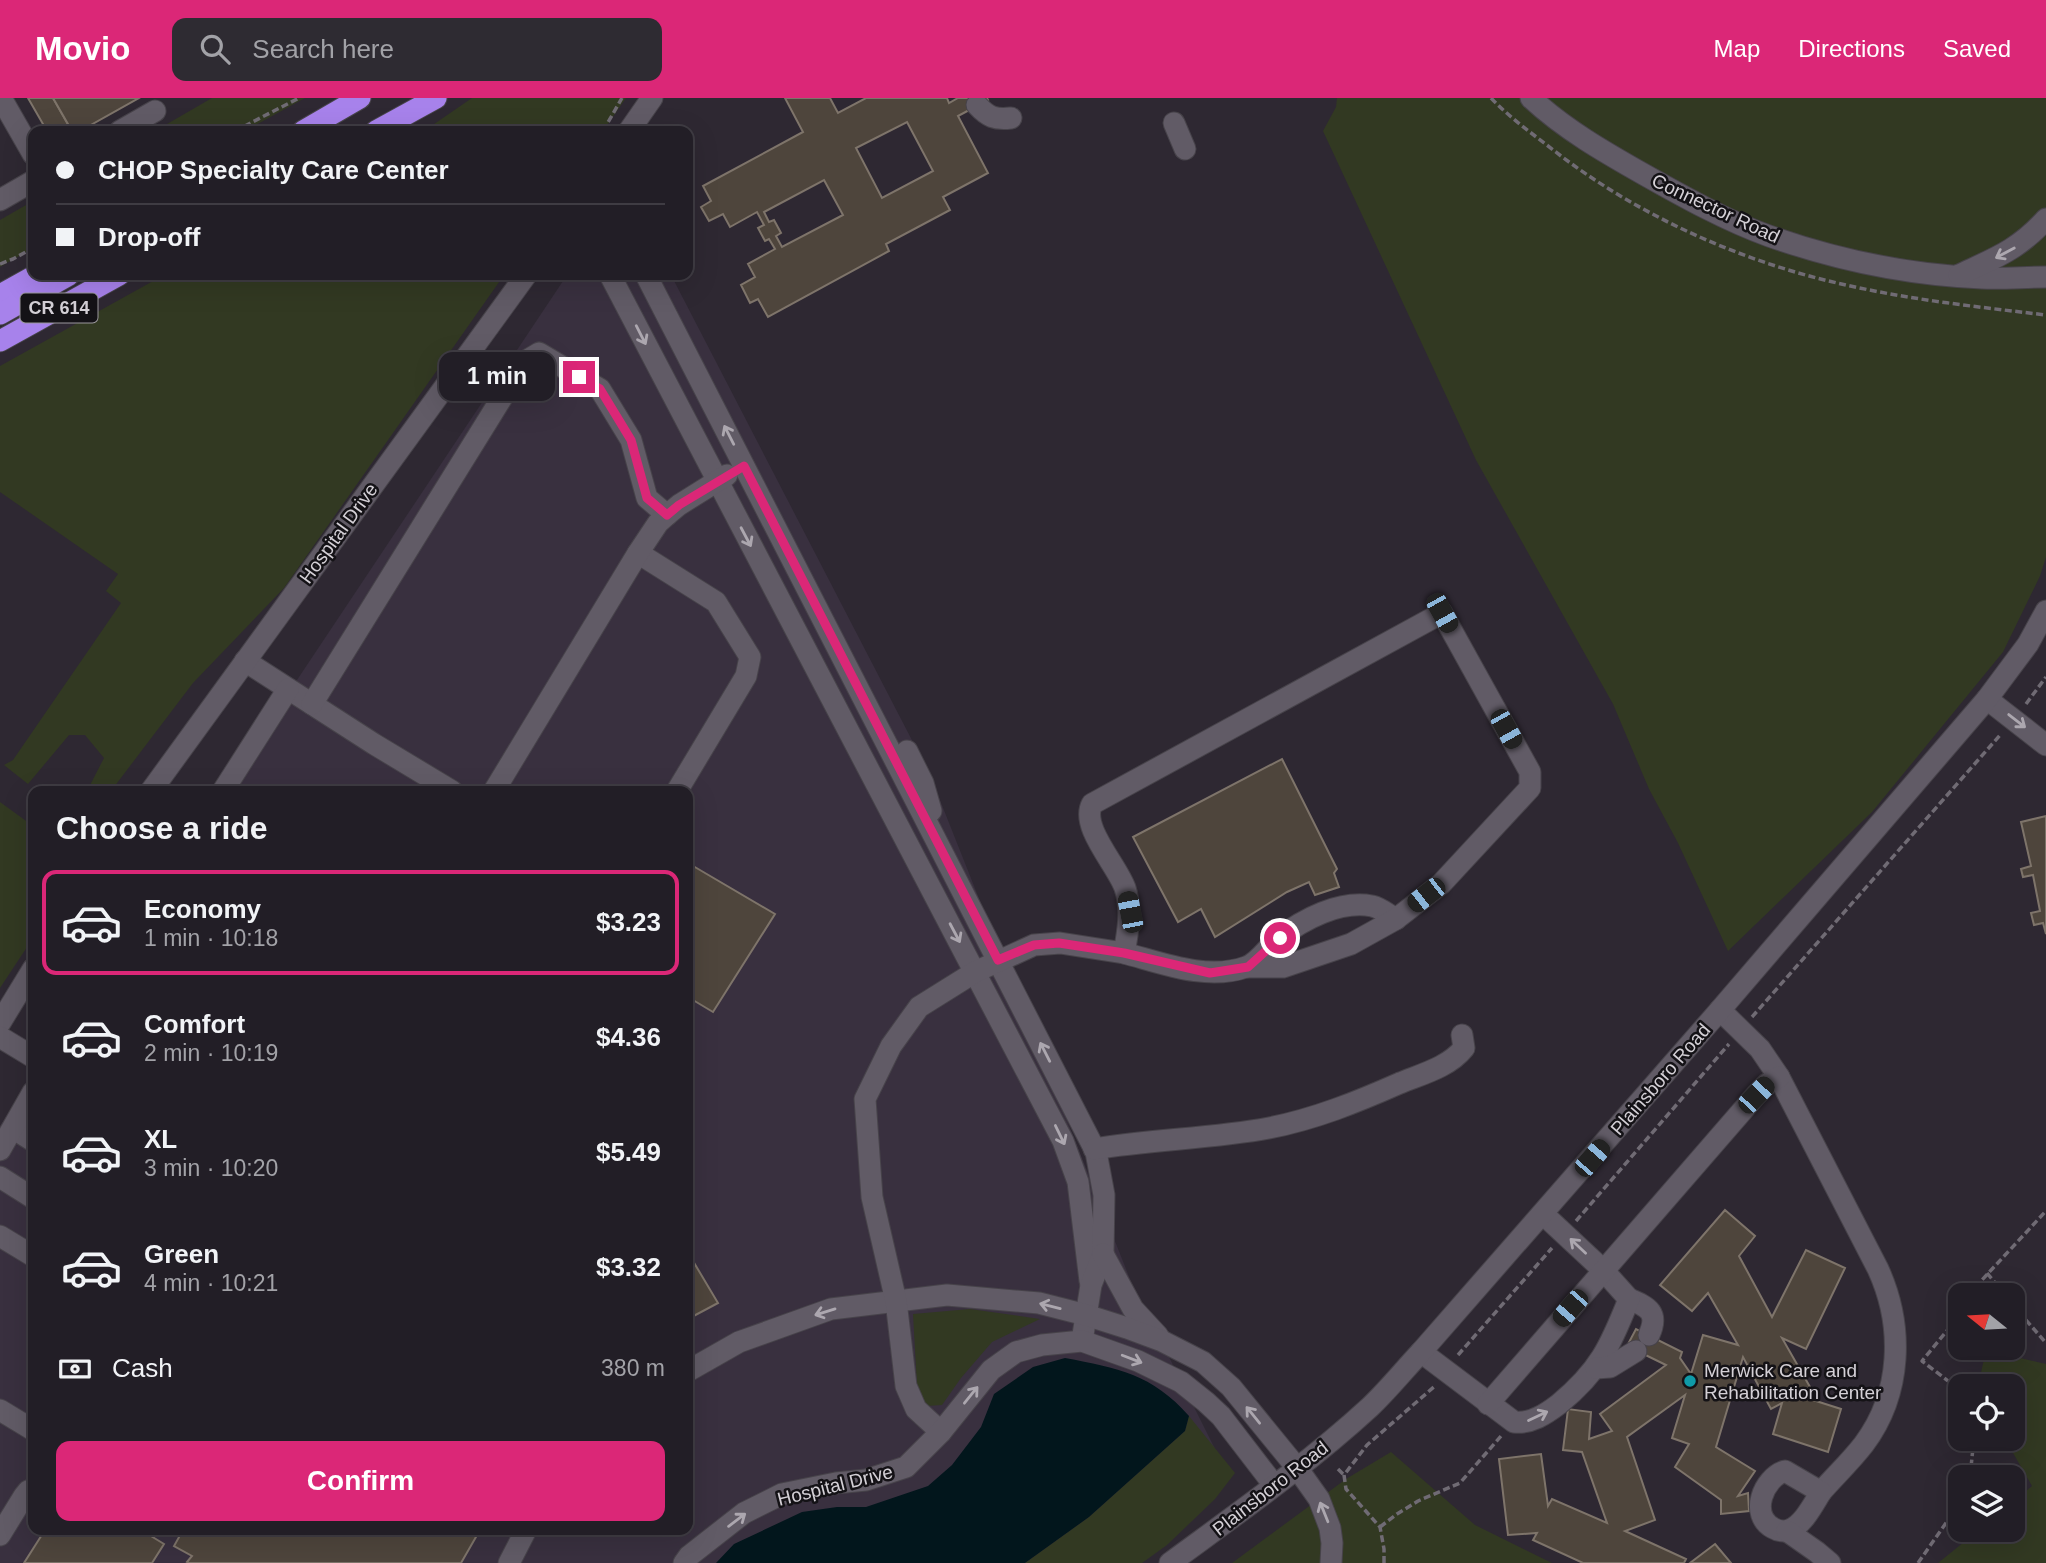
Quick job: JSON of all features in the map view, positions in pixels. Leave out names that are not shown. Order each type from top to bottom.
[{"type":"highway","points":[[312,126],[360,98]]},
{"type":"highway","points":[[385,126],[436,98]]},
{"type":"highway","points":[[0,295],[28,279]]},
{"type":"highway","points":[[0,314],[60,280]]},
{"type":"highway","name":"CR 614","points":[[0,341],[110,280]]},
{"type":"street","points":[[1,98],[28,145]]},
{"type":"street","points":[[632,126],[652,98]]},
{"type":"street","name":"Connector Road","points":[[1531,98],[1545,111],[1614,158],[1685,197],[1768,235],[1842,258],[1933,274],[1981,278],[2046,277]]},
{"type":"street","points":[[977,105],[988,116],[998,120],[1011,118]]},
{"type":"street","points":[[129,126],[155,111]]},
{"type":"street","points":[[1174,122],[1185,149]]},
{"type":"street","points":[[0,200],[28,184]]},
{"type":"street","points":[[1957,275],[2023,243],[2046,219]]},
{"type":"street","name":"Hospital Drive","points":[[155,786],[522,280]]},
{"type":"street","points":[[613,280],[1063,1141],[1079,1182],[1091,1285]]},
{"type":"street","points":[[649,280],[1094,1149],[1104,1195],[1103,1254],[1091,1285],[1082,1341],[1138,1361],[1181,1382],[1221,1416],[1274,1485]]},
{"type":"street","points":[[312,704],[524,362],[539,353],[600,389],[631,440],[647,498],[667,515]]},
{"type":"street","points":[[497,786],[658,523],[679,505],[744,466]]},
{"type":"street","points":[[638,553],[716,602],[750,656],[746,676],[680,786]]},
{"type":"street","name":"Plainsboro Road","points":[[1170,1563],[1297,1468],[1371,1405],[1421,1352],[1987,699],[2037,649],[2046,611]]},
{"type":"street","points":[[941,1432],[916,1409],[906,1387],[896,1301],[872,1198],[865,1099],[891,1046],[919,1007],[975,972],[1034,945],[1059,943],[1124,953],[1210,973],[1248,967],[1283,967],[1352,944],[1396,919],[1441,884],[1530,788],[1530,772],[1442,613],[1092,803],[1088,811],[1091,825],[1125,887],[1130,912],[1124,953]]},
{"type":"street","points":[[245,661],[444,786]]},
{"type":"street","points":[[226,786],[289,689]]},
{"type":"street","points":[[1987,699],[2046,745]]},
{"type":"street","points":[[1248,967],[1280,938],[1303,923],[1349,904],[1375,906],[1396,919]]},
{"type":"street","points":[[0,1023],[28,977]]},
{"type":"street","points":[[1720,1010],[1760,1049],[1779,1077],[1878,1269],[1889,1297],[1894,1320],[1896,1358],[1892,1381],[1877,1423],[1864,1443],[1821,1492],[1797,1525],[1787,1531]]},
{"type":"street","points":[[1094,1149],[1270,1128],[1340,1109],[1457,1057],[1464,1048],[1462,1035]]},
{"type":"street","points":[[0,1037],[28,1054]]},
{"type":"street","points":[[1488,1404],[1756,1095],[1779,1077]]},
{"type":"street","points":[[0,1150],[28,1101]]},
{"type":"street","points":[[0,1177],[28,1195]]},
{"type":"street","points":[[1543,1214],[1603,1270],[1629,1299],[1651,1311],[1652,1327],[1642,1343],[1609,1367],[1596,1368]]},
{"type":"street","points":[[0,1236],[28,1253]]},
{"type":"street","points":[[1103,1254],[1133,1309],[1162,1341]]},
{"type":"street","points":[[693,1368],[739,1342],[831,1309],[947,1295],[1039,1303],[1086,1315],[1162,1341],[1202,1362],[1231,1387],[1319,1499],[1332,1543],[1331,1563]]},
{"type":"street","points":[[1421,1352],[1514,1422],[1528,1421],[1552,1409],[1580,1387],[1596,1368],[1613,1339],[1629,1299]]},
{"type":"street","name":"Hospital Drive","points":[[684,1563],[744,1513],[782,1494],[866,1480],[906,1467],[941,1432],[991,1370],[1016,1352],[1042,1345],[1082,1341]]},
{"type":"street","points":[[0,1410],[28,1427]]},
{"type":"street","points":[[1821,1492],[1785,1471],[1773,1479],[1759,1506],[1760,1513],[1769,1526],[1787,1531],[1830,1563]]},
{"type":"street","points":[[0,1535],[28,1491]]},
{"type":"street","points":[[509,1563],[523,1535]]},
{"type":"path","points":[[246,126],[299,98]]},
{"type":"path","points":[[606,126],[622,98]]},
{"type":"path","points":[[0,264],[28,251]]},
{"type":"path","points":[[1344,1475],[1367,1445],[1438,1383],[1453,1361],[2014,719],[2046,677]]},
{"type":"path","points":[[1978,1283],[2046,1211]]},
{"type":"path","points":[[1987,1273],[1995,1283]]},
{"type":"path","points":[[2025,1319],[2046,1343]]},
{"type":"path","points":[[1948,1329],[1922,1361],[1948,1381]]},
{"type":"path","points":[[1380,1527],[1396,1514],[1460,1483],[1506,1431]]},
{"type":"path","points":[[1338,1469],[1344,1475],[1346,1489],[1380,1527],[1384,1563]]},
{"type":"path","points":[[1918,1563],[1948,1520]]},
{"type":"shaded area","points":[[564,280],[674,280],[930,775],[1130,1279],[1228,1475],[1112,1563],[0,1563],[0,1126],[28,1084],[28,1535],[693,1535],[693,786],[226,786]]},
{"type":"green space","points":[[212,98],[305,98],[254,126],[164,126]]},
{"type":"green space","points":[[472,98],[626,98],[606,126],[431,126]]},
{"type":"green space","points":[[1337,98],[2046,98],[2046,557],[2040,576],[2003,652],[1872,812],[1728,951],[1678,843],[1649,789],[1613,704],[1476,460],[1323,131],[1336,107]]},
{"type":"green space","points":[[28,204],[28,251],[0,267],[0,220]]},
{"type":"green space","points":[[155,280],[500,280],[284,588],[193,683],[115,786],[90,786],[104,758],[85,735],[69,735],[28,784],[4,765],[13,760],[121,603],[106,591],[118,574],[0,492],[0,366]]},
{"type":"green space","points":[[0,802],[28,822],[28,946],[0,988]]},
{"type":"green space","points":[[970,1309],[1040,1319],[992,1342],[942,1405],[926,1406],[917,1385],[913,1314]]},
{"type":"green space","points":[[2025,1359],[2046,1364],[2046,1563],[1938,1563],[1964,1542],[2025,1542],[2025,1492],[2032,1486],[2025,1474],[2025,1465],[2020,1465],[2012,1451],[2025,1451],[2025,1374],[1981,1374],[1984,1360]]},
{"type":"green space","points":[[1189,1416],[1235,1473],[1215,1499],[1167,1545],[1142,1563],[1025,1563],[1089,1517],[1185,1431]]},
{"type":"green space","points":[[1391,1452],[1475,1525],[1552,1563],[1232,1563],[1346,1479]]},
{"type":"water","points":[[1065,1358],[1102,1365],[1133,1375],[1161,1391],[1189,1416],[1185,1431],[1089,1517],[1025,1563],[716,1563],[734,1544],[802,1512],[837,1507],[866,1507],[928,1486],[952,1465],[981,1427],[994,1394],[1033,1367]]},
{"type":"building","points":[[28,98],[53,98],[69,126],[44,126]]},
{"type":"building","points":[[53,98],[139,98],[89,126],[69,126]]},
{"type":"building","points":[[785,98],[830,98],[838,113],[866,98],[947,98],[949,103],[958,98],[987,98],[988,100],[958,116],[988,173],[943,197],[950,210],[886,244],[889,251],[768,317],[758,299],[750,303],[741,285],[755,277],[748,264],[775,249],[769,239],[765,241],[758,228],[764,225],[757,212],[730,227],[723,214],[709,221],[701,207],[711,201],[703,186],[803,132]],"holes":[[[907,122],[933,171],[882,198],[856,148]],[[824,180],[843,215],[782,247],[776,236],[781,233],[774,220],[769,222],[764,212]]]},
{"type":"building","points":[[1282,759],[1337,869],[1334,873],[1339,887],[1315,895],[1309,882],[1287,892],[1215,937],[1201,909],[1178,922],[1133,837]]},
{"type":"building","points":[[2046,816],[2046,934],[2043,923],[2034,925],[2031,913],[2040,911],[2033,875],[2023,877],[2021,869],[2031,866],[2021,822]]},
{"type":"building","points":[[693,866],[775,914],[713,1012],[693,1000]]},
{"type":"building","name":"Merwick Care and Rehabilitation Center","points":[[1725,1210],[1755,1236],[1739,1256],[1772,1317],[1806,1250],[1845,1268],[1806,1349],[1782,1338],[1810,1387],[1797,1395],[1841,1409],[1828,1452],[1773,1434],[1782,1403],[1771,1409],[1743,1357],[1716,1447],[1755,1471],[1738,1496],[1748,1493],[1749,1511],[1721,1514],[1721,1500],[1675,1467],[1689,1444],[1672,1438],[1685,1395],[1627,1437],[1655,1520],[1625,1531],[1686,1559],[1684,1563],[1583,1563],[1533,1540],[1537,1533],[1508,1535],[1499,1459],[1541,1454],[1548,1506],[1552,1499],[1607,1523],[1582,1452],[1563,1450],[1568,1409],[1591,1412],[1589,1439],[1612,1431],[1600,1414],[1666,1365],[1627,1346],[1636,1329],[1682,1352],[1680,1358],[1691,1374],[1703,1335],[1738,1345],[1708,1293],[1692,1311],[1660,1285]]},
{"type":"building","points":[[693,1261],[718,1303],[693,1316]]},
{"type":"building","points":[[42,1535],[149,1535],[164,1544],[152,1563],[24,1563]]},
{"type":"building","points":[[180,1535],[477,1535],[461,1563],[189,1563],[187,1562],[192,1556],[174,1546]]},
{"type":"building","points":[[1715,1544],[1731,1563],[1690,1563]]},
{"type":"place","name":"Merwick Care and Rehabilitation Center","points":[[1690,1381]]},
{"type":"route","points":[[579,377],[600,389],[631,440],[647,498],[667,515],[744,466],[998,960],[1034,945],[1059,943],[1124,953],[1210,973],[1248,967],[1280,938]]}]
